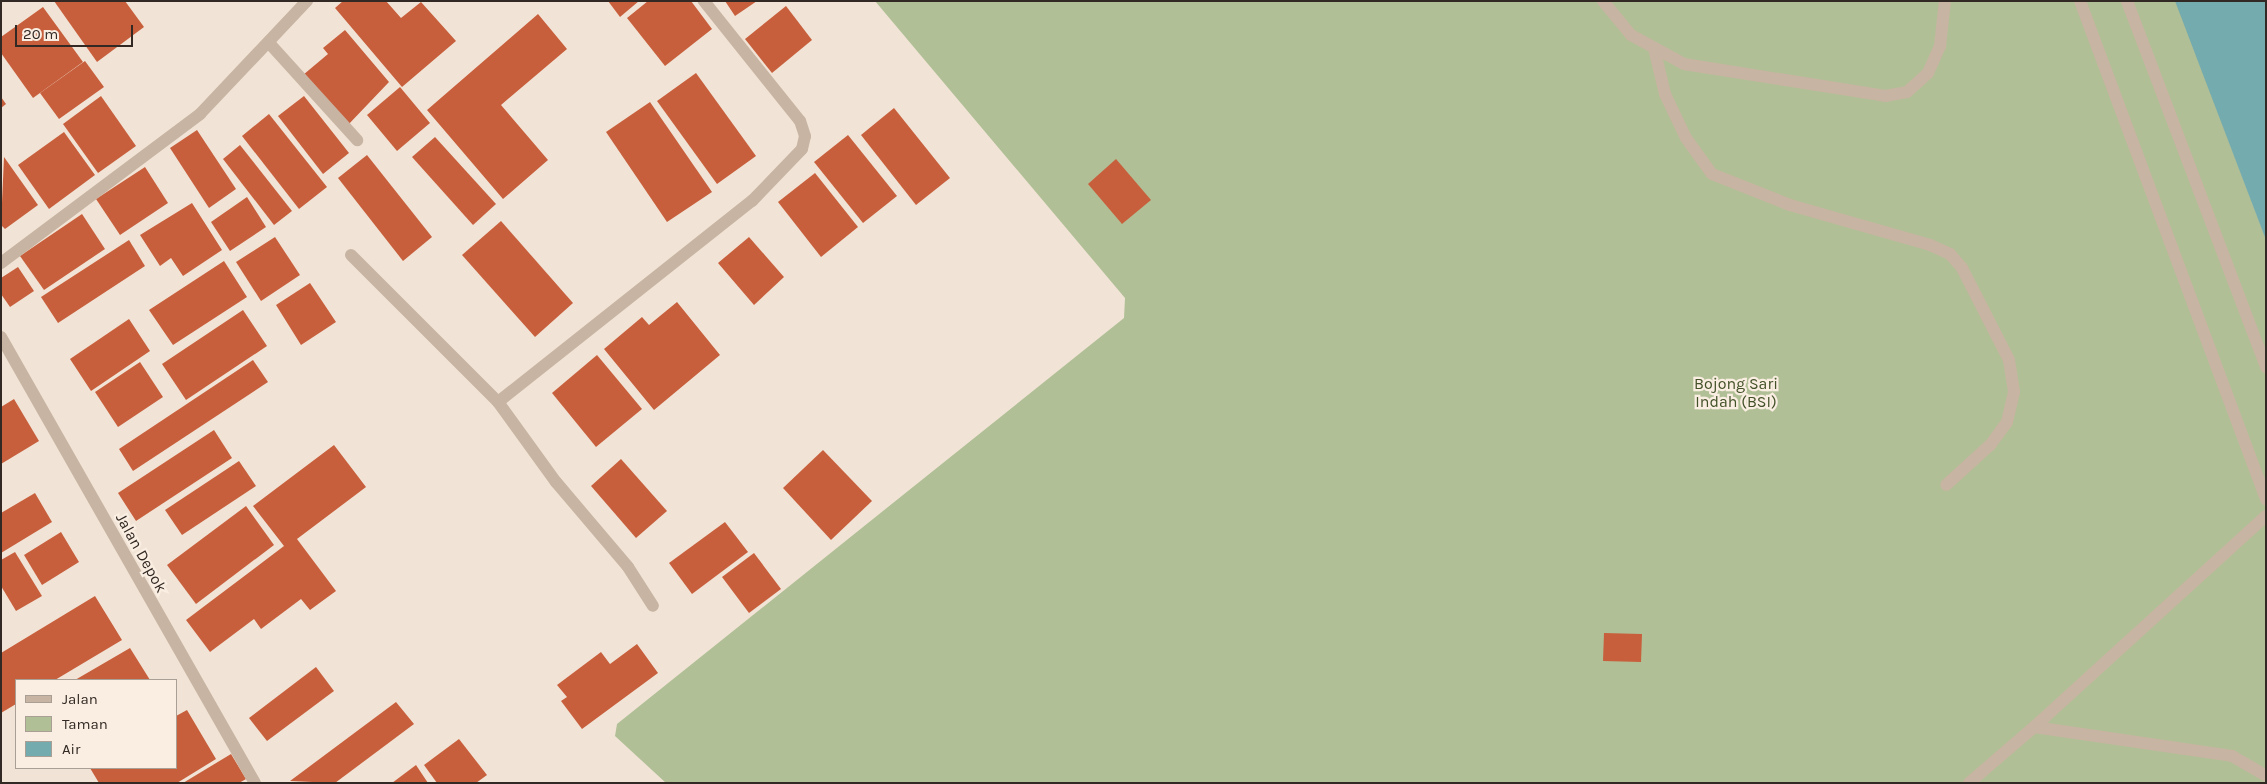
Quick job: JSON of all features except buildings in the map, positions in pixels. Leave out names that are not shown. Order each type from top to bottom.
[{"type":"street","points":[[1,264],[150,155],[206,108],[270,44],[307,1]]},
{"type":"street","points":[[498,402],[752,201],[802,149],[805,136],[800,121],[704,1]]},
{"type":"street","points":[[1602,1],[1631,36],[1655,52],[1684,64],[1885,96],[1907,92],[1928,73],[1940,46],[1945,1]]},
{"type":"street","points":[[2080,1],[2266,498]]},
{"type":"street","points":[[2127,1],[2266,367]]},
{"type":"street","points":[[270,44],[357,140]]},
{"type":"street","points":[[1655,52],[1665,94],[1686,138],[1712,174],[1790,205],[1930,245],[1950,254],[1962,268],[2009,360],[2014,392],[2007,422],[1990,445],[1946,484]]},
{"type":"street","points":[[351,255],[498,402],[556,482],[628,567],[652,606]]},
{"type":"street","name":"Jalan Depok","points":[[1,337],[255,783]]},
{"type":"street","points":[[1969,783],[2266,516]]},
{"type":"street","points":[[2034,726],[2232,756],[2266,776]]},
{"type":"green space","name":"Bojong Sari Indah (BSI)","points":[[875,1],[2176,1],[2266,239],[2266,783],[666,783],[615,736],[617,724],[1124,318],[1125,298]]},
{"type":"water","points":[[2175,1],[2266,1],[2266,240]]}]
